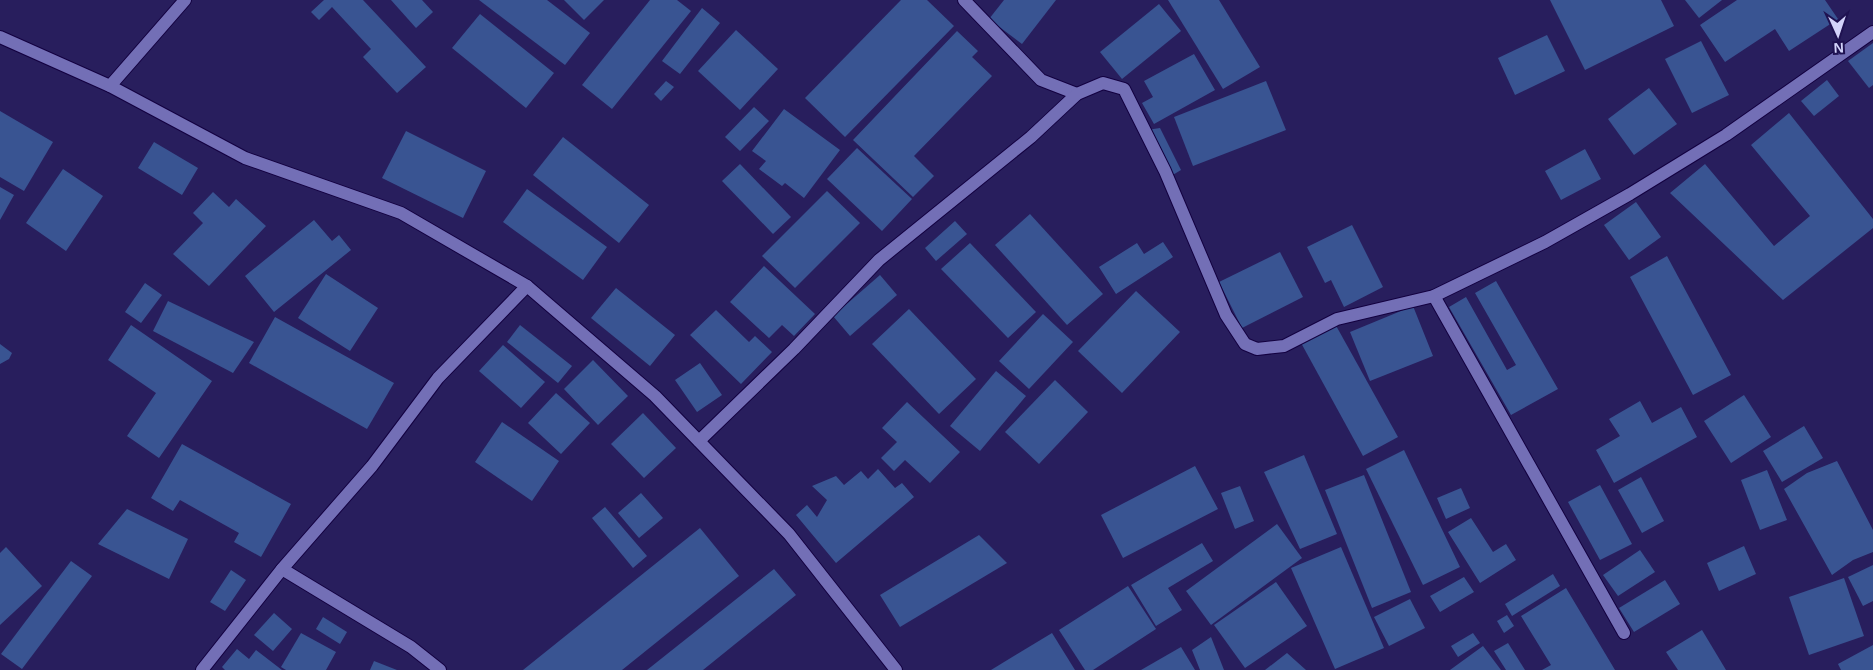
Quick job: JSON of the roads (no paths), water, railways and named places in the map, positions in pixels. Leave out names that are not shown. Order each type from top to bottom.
[{"type":"street","points":[[110,86],[185,0]]},
{"type":"street","points":[[964,0],[1041,80],[1077,94]]},
{"type":"street","points":[[699,440],[794,349],[879,260],[1031,137],[1077,94],[1104,83],[1124,89],[1165,170],[1226,315],[1245,344],[1257,349],[1284,346],[1337,319],[1434,296],[1544,242],[1630,194],[1726,135],[1873,32]]},
{"type":"street","points":[[0,37],[110,86],[245,158],[401,213],[527,286],[655,396],[699,440],[789,534],[896,670]]},
{"type":"street","points":[[202,670],[282,569],[372,466],[438,378],[527,286]]},
{"type":"street","points":[[1434,296],[1624,633]]},
{"type":"street","points":[[282,569],[411,647],[440,670]]}]
